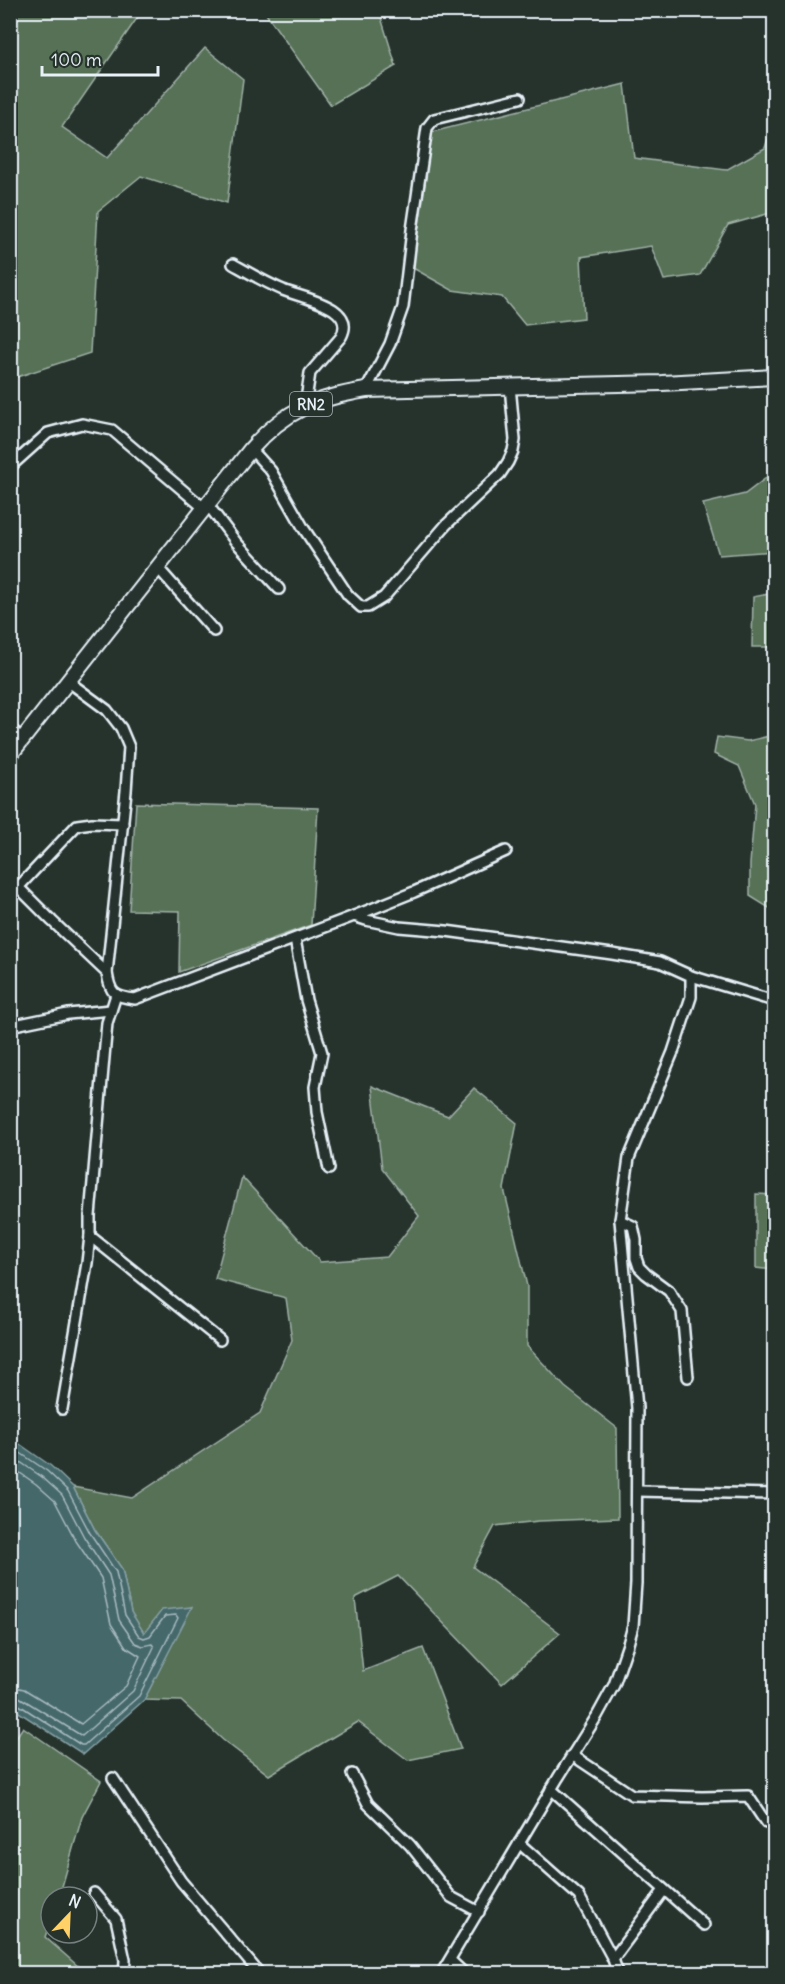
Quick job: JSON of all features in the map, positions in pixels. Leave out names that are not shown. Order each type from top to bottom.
[{"type":"highway","name":"RN2","points":[[10,754],[251,449],[266,432],[309,405],[334,395],[366,390],[774,377]]},
{"type":"street","points":[[366,390],[390,345],[403,307],[412,230],[427,128],[430,122],[460,112],[520,98]]},
{"type":"street","points":[[233,264],[286,292],[323,304],[343,320],[344,332],[341,337],[310,373],[309,405]]},
{"type":"street","points":[[251,449],[271,471],[304,529],[348,595],[361,607],[368,607],[384,597],[446,525],[500,474],[508,462],[515,440],[510,386]]},
{"type":"street","points":[[10,467],[48,433],[82,424],[112,430],[206,507],[279,589]]},
{"type":"street","points":[[158,568],[214,631]]},
{"type":"street","points":[[69,682],[107,710],[121,728],[129,747],[107,973],[109,987],[116,995],[135,999],[354,916],[506,851]]},
{"type":"street","points":[[10,728],[22,739]]},
{"type":"street","points":[[10,896],[77,825],[84,823],[123,824]]},
{"type":"street","points":[[10,879],[107,973]]},
{"type":"street","points":[[354,916],[399,927],[446,931],[660,962],[691,976],[774,1001]]},
{"type":"street","points":[[295,939],[306,1000],[322,1053],[315,1087],[317,1112],[329,1168]]},
{"type":"street","points":[[441,1974],[597,1716],[614,1685],[633,1626],[638,1491],[637,1408],[620,1220],[629,1158],[673,1052],[691,997],[691,976]]},
{"type":"street","points":[[62,1409],[87,1263],[105,1038],[116,995]]},
{"type":"street","points":[[10,1026],[68,1014],[111,1010]]},
{"type":"street","points":[[620,1220],[633,1226],[639,1267],[669,1291],[682,1311],[688,1377]]},
{"type":"street","points":[[90,1236],[220,1341]]},
{"type":"street","points":[[638,1491],[774,1494]]},
{"type":"street","points":[[572,1755],[632,1795],[747,1796],[766,1823]]},
{"type":"street","points":[[351,1774],[368,1804],[410,1845],[451,1897],[479,1912]]},
{"type":"street","points":[[113,1778],[181,1881],[260,1974]]},
{"type":"street","points":[[551,1790],[704,1925]]},
{"type":"street","points":[[519,1843],[579,1896],[613,1959],[618,1974]]},
{"type":"street","points":[[613,1959],[664,1890]]},
{"type":"street","points":[[99,1899],[116,1918],[125,1960],[124,1974]]},
{"type":"street","points":[[450,1960],[465,1974]]},
{"type":"green space","points":[[10,11],[142,11],[62,127],[107,158],[205,48],[243,79],[227,203],[141,176],[98,211],[90,353],[11,379]]},
{"type":"green space","points":[[264,11],[379,11],[396,66],[331,105]]},
{"type":"green space","points":[[625,84],[634,158],[726,170],[765,148],[772,126],[774,126],[774,212],[728,225],[700,275],[664,280],[651,246],[581,257],[584,318],[525,325],[502,297],[452,290],[413,268],[432,132]]},
{"type":"green space","points":[[774,472],[774,551],[719,555],[703,504],[745,494]]},
{"type":"green space","points":[[774,593],[774,647],[752,647],[753,597]]},
{"type":"green space","points":[[774,735],[774,911],[750,896],[755,804],[739,766],[714,754],[717,737],[748,741]]},
{"type":"green space","points":[[136,803],[318,808],[311,925],[179,972],[180,911],[129,910]]},
{"type":"green space","points":[[372,1086],[448,1116],[474,1088],[517,1123],[504,1189],[527,1286],[527,1346],[565,1387],[617,1428],[618,1518],[539,1521],[495,1526],[473,1567],[560,1633],[502,1684],[398,1576],[355,1598],[363,1671],[423,1648],[461,1749],[408,1760],[358,1722],[269,1775],[223,1740],[181,1701],[144,1700],[191,1607],[144,1633],[131,1613],[122,1569],[95,1530],[73,1487],[132,1498],[260,1413],[292,1340],[286,1298],[215,1279],[242,1177],[320,1262],[387,1257],[419,1216],[382,1168]]},
{"type":"green space","points":[[756,1194],[774,1195],[774,1270],[756,1268]]},
{"type":"green space","points":[[23,1727],[101,1781],[82,1817],[62,1885],[39,1885],[39,1945],[54,1945],[79,1967],[79,1973],[11,1974],[11,1745]]},
{"type":"water","points":[[11,1438],[51,1466],[73,1487],[95,1530],[122,1569],[131,1612],[144,1633],[162,1610],[192,1607],[144,1700],[83,1754],[11,1707]]}]
